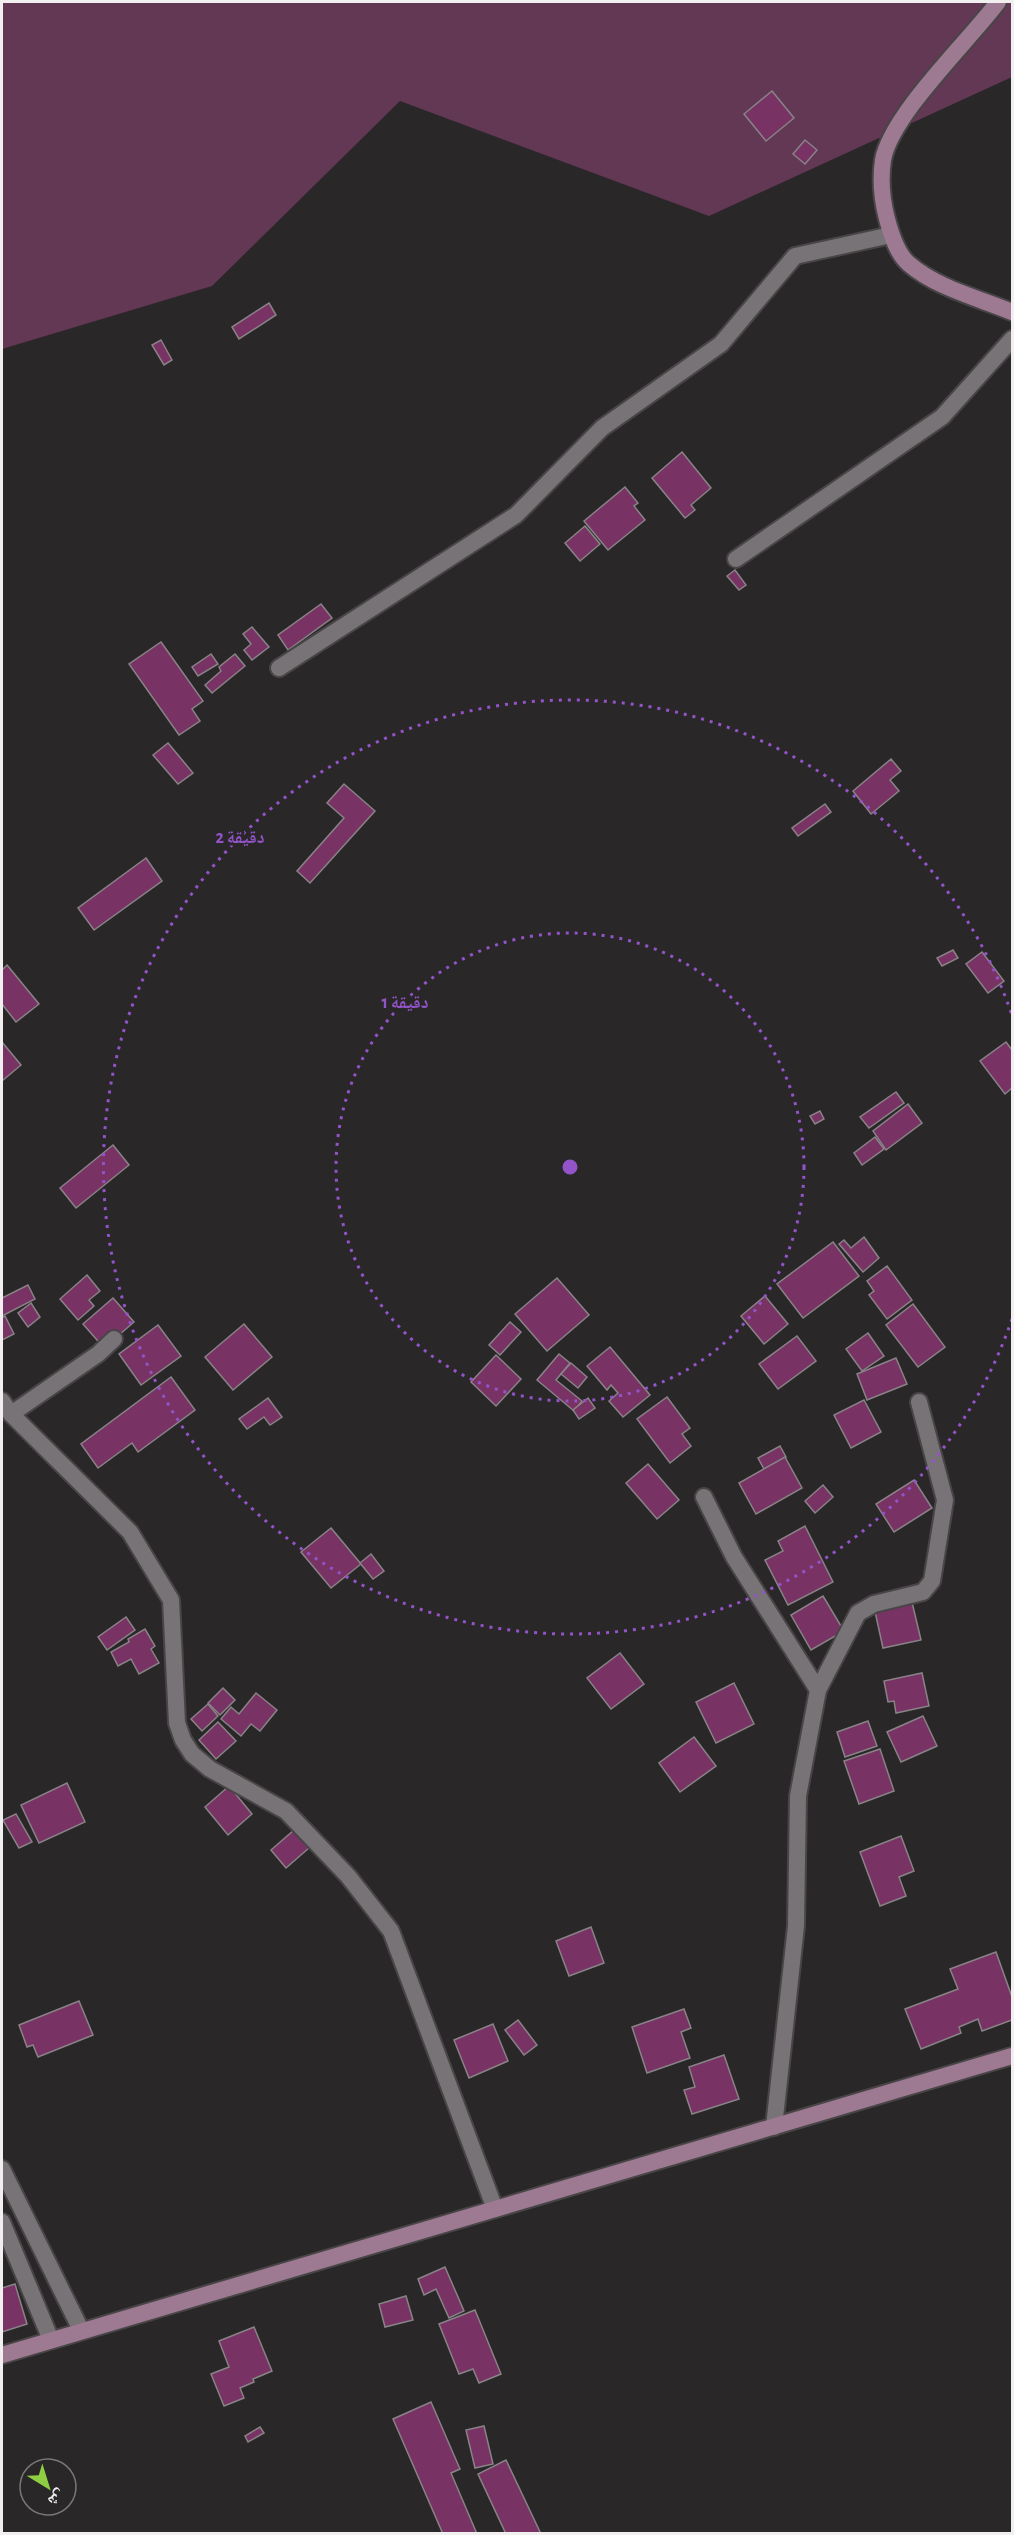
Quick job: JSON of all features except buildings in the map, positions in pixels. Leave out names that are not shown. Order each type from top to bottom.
[{"type":"main road","points":[[998,2],[978,29],[924,91],[895,130],[883,160],[882,197],[891,236],[907,263],[932,280],[1012,312]]},
{"type":"main road","points":[[2,2355],[1012,2056]]},
{"type":"street","points":[[279,668],[516,515],[602,428],[721,344],[795,256],[891,236]]},
{"type":"street","points":[[736,559],[942,417],[1012,339]]},
{"type":"street","points":[[114,1339],[98,1354],[6,1407],[130,1532],[171,1600],[177,1723],[183,1740],[192,1754],[217,1774],[286,1811],[348,1876],[391,1931],[495,2209]]},
{"type":"street","points":[[774,2127],[796,1926],[798,1796],[818,1690],[858,1613],[874,1604],[923,1592],[932,1581],[945,1500],[919,1402]]},
{"type":"street","points":[[705,1497],[734,1557],[818,1690]]},
{"type":"street","points":[[2,2169],[81,2330]]},
{"type":"street","points":[[2,2222],[51,2340]]},
{"type":"shaded area","points":[[2,2],[1012,2],[1012,77],[709,216],[400,101],[212,286],[2,349]]}]
